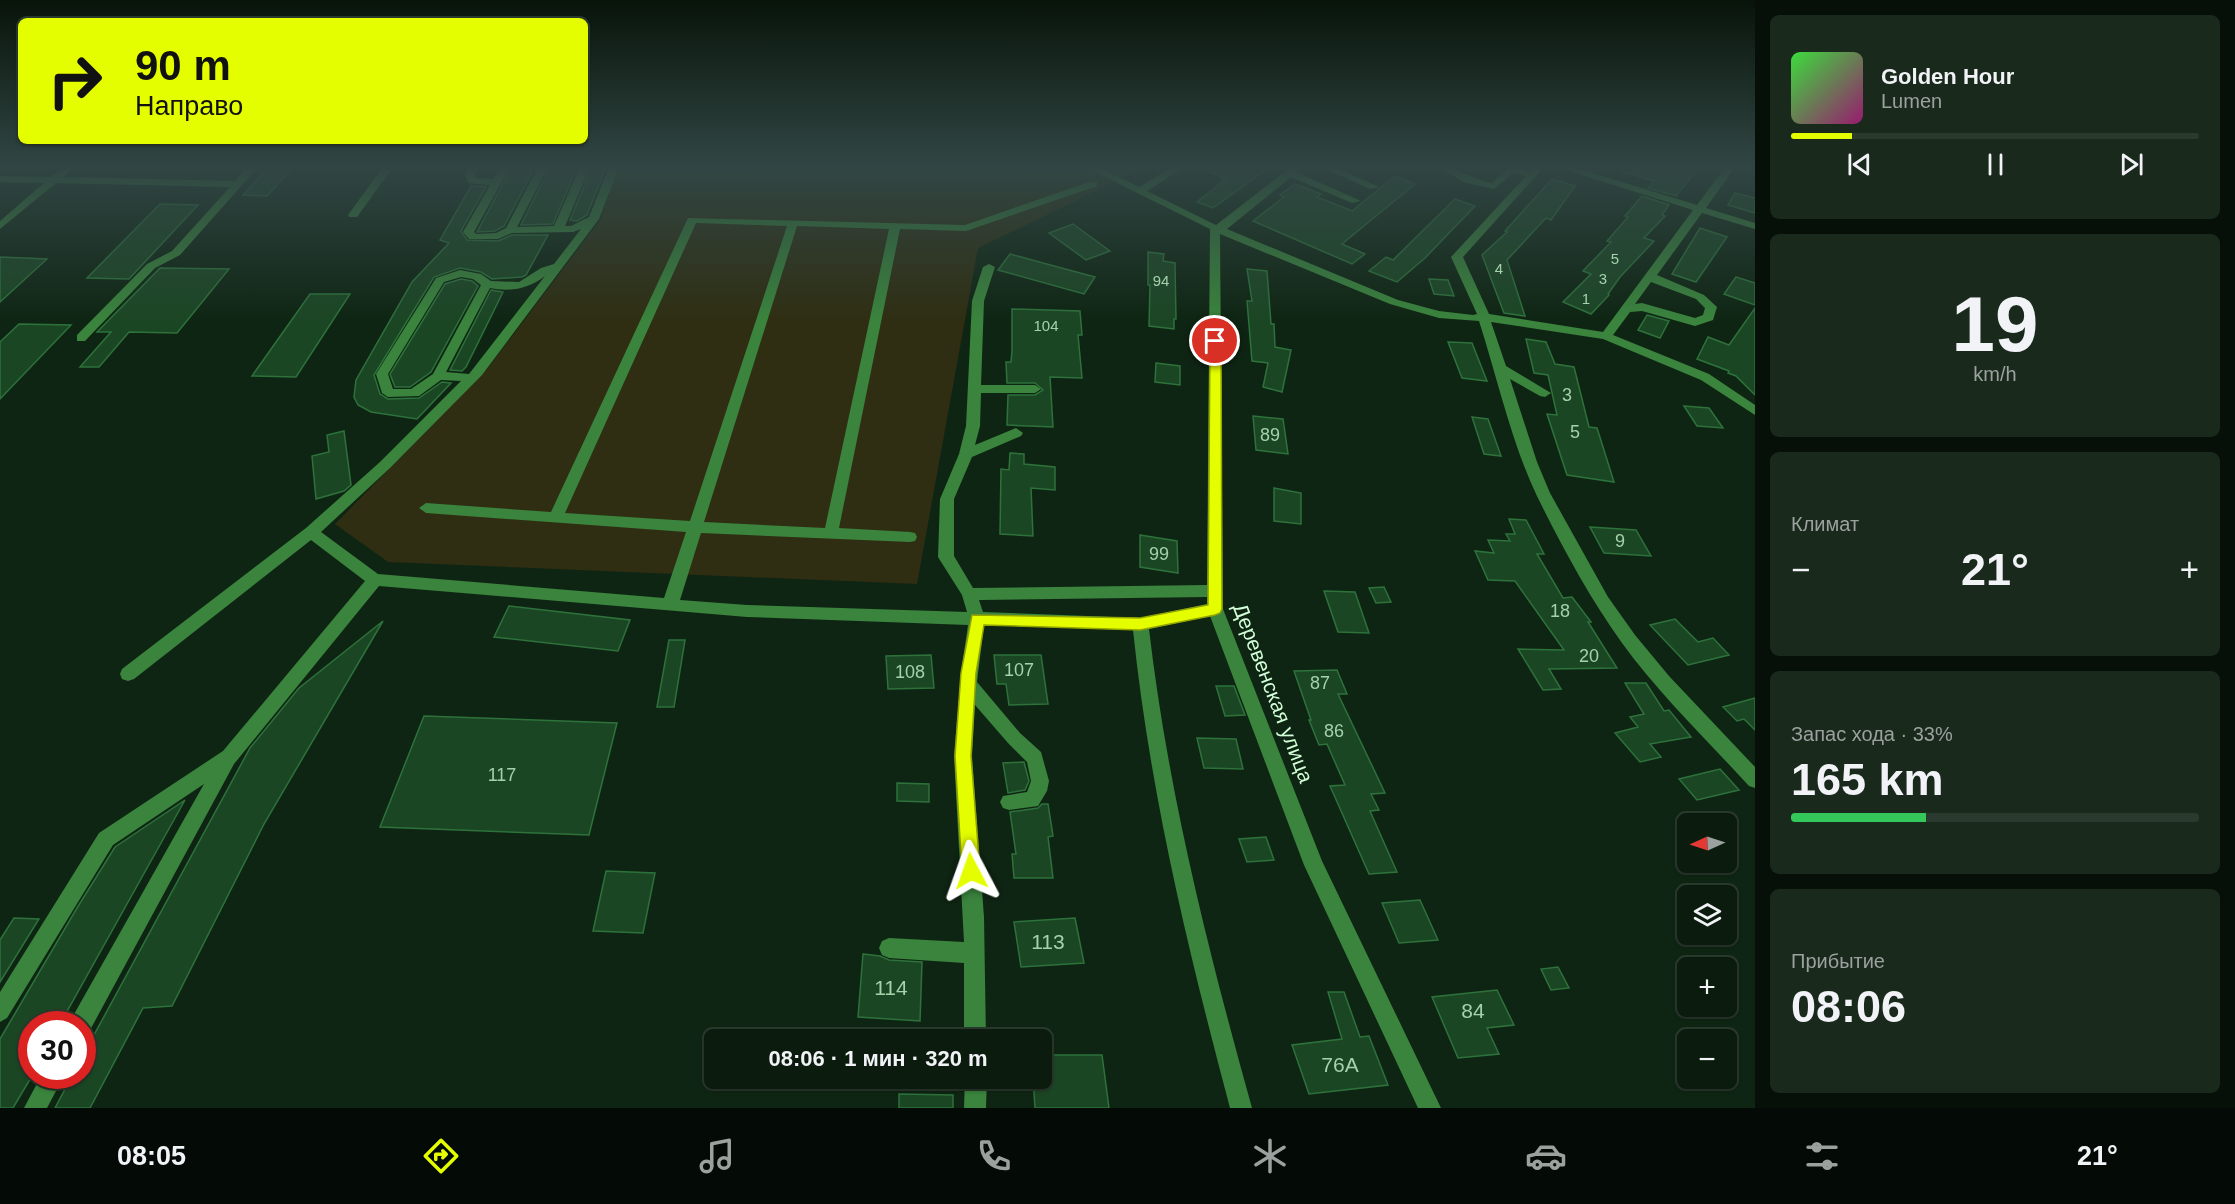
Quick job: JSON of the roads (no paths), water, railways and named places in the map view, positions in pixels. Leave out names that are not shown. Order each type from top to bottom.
[{"type":"street","points":[[81,338],[151,266],[176,253],[206,219]]},
{"type":"street","points":[[476,219],[468,232],[473,237],[486,238],[510,230],[573,229],[594,219]]},
{"type":"street","points":[[510,230],[516,219]]},
{"type":"street","points":[[558,229],[562,219]]},
{"type":"street","points":[[128,674],[311,532],[385,465],[472,378],[594,219]]},
{"type":"street","points":[[556,517],[692,220],[966,228],[993,219]]},
{"type":"street","points":[[1197,219],[1394,302],[1421,311],[1470,319],[1484,317],[1606,336],[1705,377],[1755,411]]},
{"type":"street","points":[[1215,228],[1223,227],[1233,219]]},
{"type":"street","points":[[1492,219],[1457,257],[1484,317],[1530,462],[1543,493],[1602,601],[1629,640],[1663,681],[1755,780]]},
{"type":"street","points":[[1606,336],[1695,219]]},
{"type":"street","points":[[1732,219],[1755,226]]},
{"type":"street","points":[[670,605],[793,223]]},
{"type":"street","points":[[831,533],[895,226]]},
{"type":"street","name":"Деревенская улица","points":[[1215,228],[1215,609],[1314,865],[1430,1108]]},
{"type":"street","points":[[487,284],[438,376],[414,393],[388,393],[382,374],[440,280],[460,273],[477,276],[487,284],[509,289],[530,282],[545,269],[558,267]]},
{"type":"street","points":[[975,1029],[974,917],[963,756],[968,684],[977,619],[969,594],[946,557],[947,499],[966,454],[973,426],[978,301],[989,267]]},
{"type":"street","points":[[1626,309],[1642,306],[1695,322],[1709,317],[1711,307],[1700,297],[1657,281],[1651,276]]},
{"type":"street","points":[[1501,369],[1545,393]]},
{"type":"street","points":[[438,376],[472,378]]},
{"type":"street","points":[[974,389],[1035,389]]},
{"type":"street","points":[[966,454],[1016,433]]},
{"type":"street","points":[[426,508],[695,527],[910,537]]},
{"type":"street","points":[[311,532],[375,580],[747,611],[977,619],[1140,624],[1215,609]]},
{"type":"street","points":[[88,1011],[229,757],[375,580]]},
{"type":"street","points":[[969,594],[1215,591]]},
{"type":"street","points":[[1140,624],[1147,697],[1163,793],[1201,964],[1240,1108]]},
{"type":"street","points":[[968,684],[1014,738],[1035,758],[1039,767],[1038,791],[1032,800],[1009,802]]},
{"type":"street","points":[[0,1011],[106,839],[229,757]]},
{"type":"street","points":[[889,948],[975,953]]},
{"type":"street","points":[[35,1108],[46,1089]]},
{"type":"street","points":[[975,1108],[976,1089]]}]
